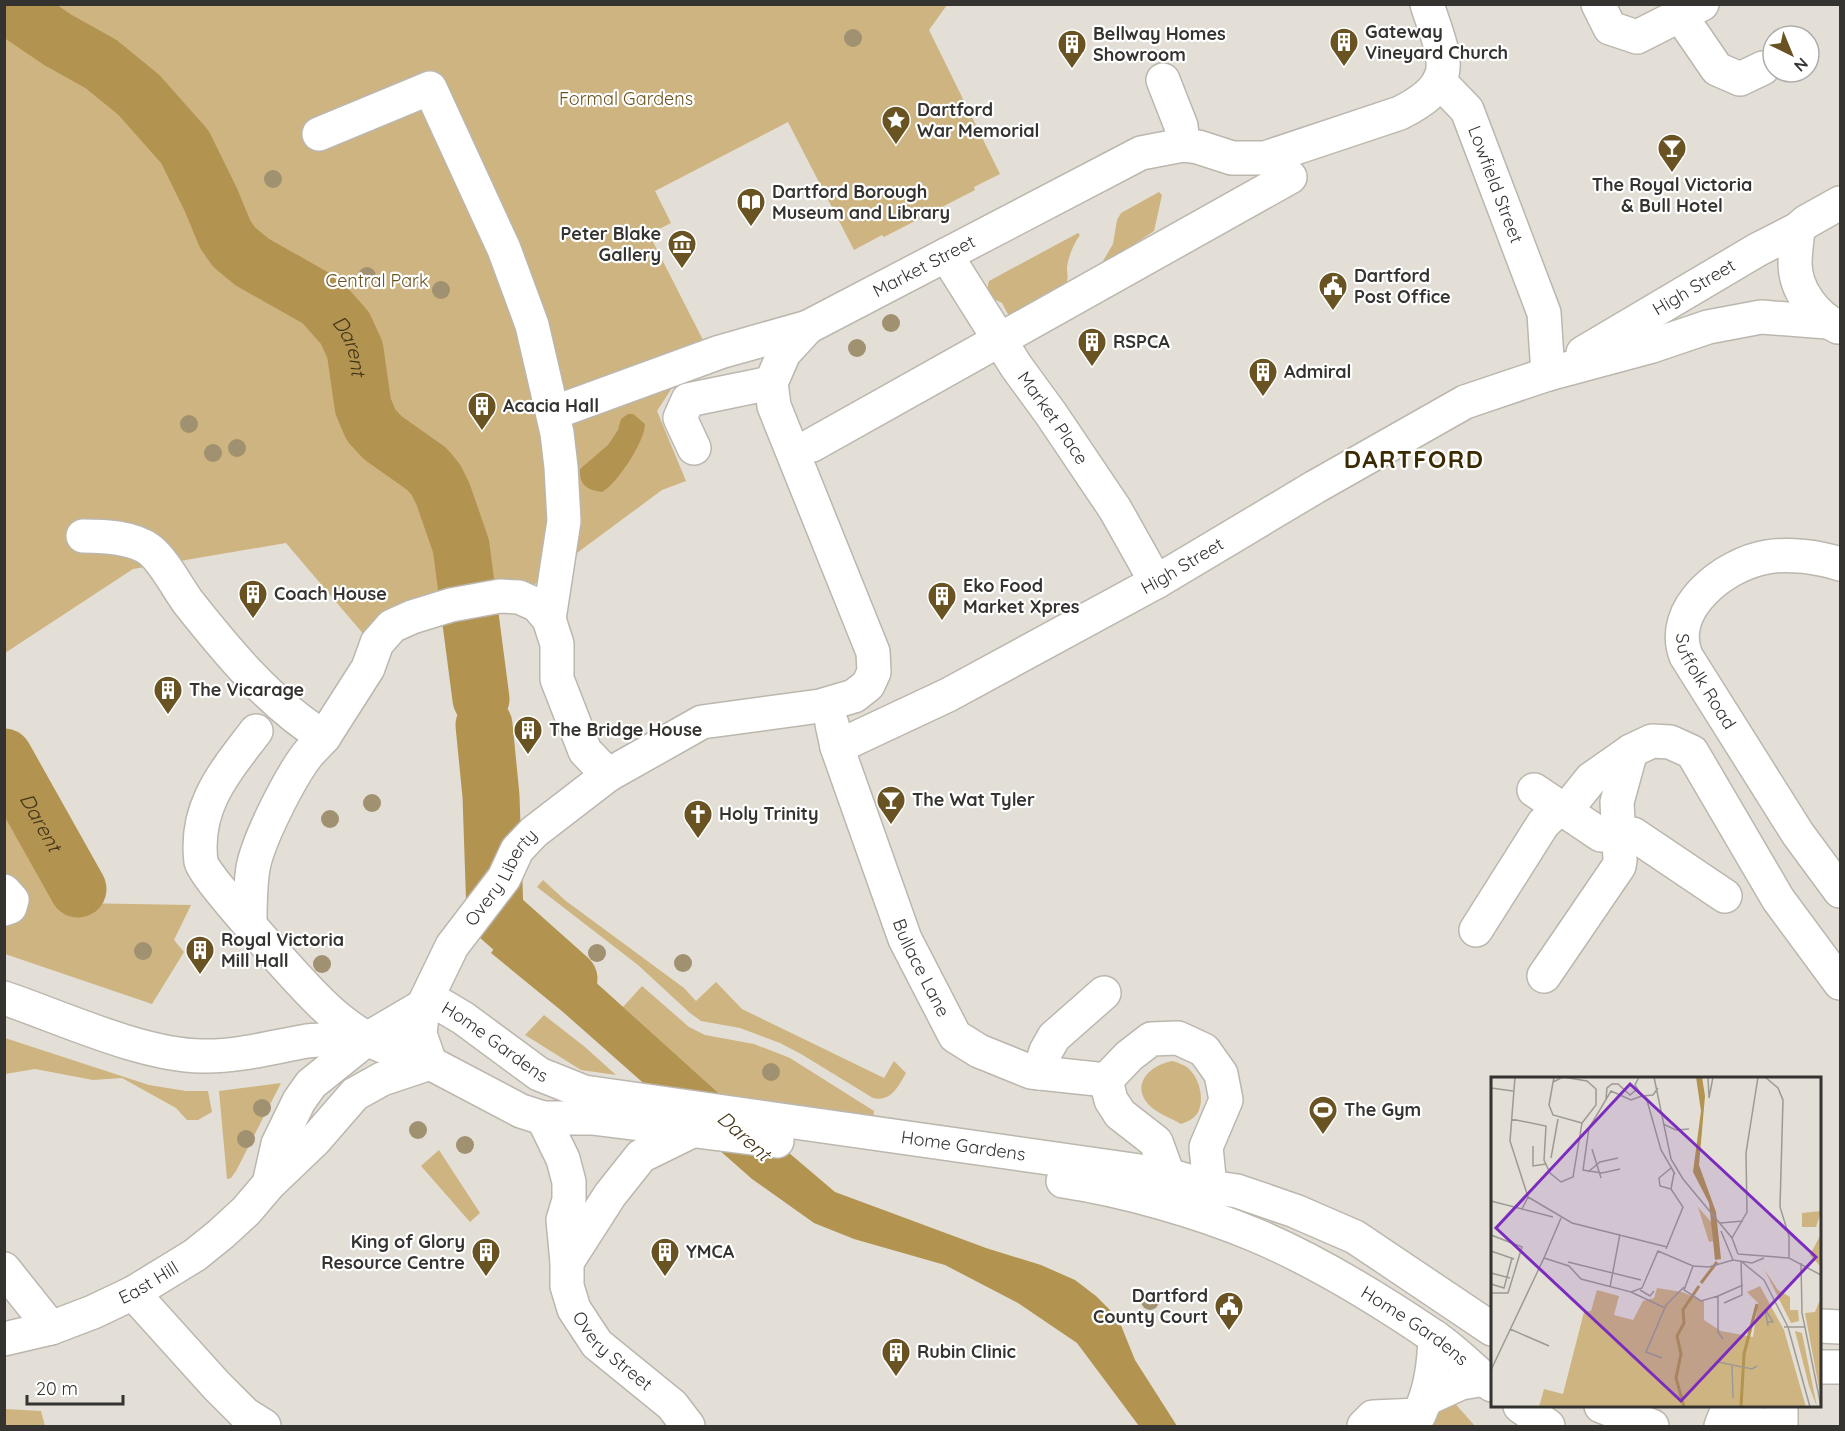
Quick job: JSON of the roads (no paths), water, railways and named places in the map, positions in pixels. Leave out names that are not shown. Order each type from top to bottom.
[{"type":"main road","points":[[1427,4],[1440,40],[1444,62],[1439,81]]},
{"type":"main road","points":[[1598,4],[1610,28],[1638,37],[1691,10],[1717,69],[1740,78],[1761,69]]},
{"type":"main road","points":[[1163,80],[1181,126],[1183,145]]},
{"type":"main road","name":"Market Street","points":[[771,383],[784,353],[808,327],[1141,153],[1183,145],[1198,147],[1232,158],[1265,158],[1400,113],[1419,104],[1439,81]]},
{"type":"main road","name":"Lowfield Street","points":[[1439,81],[1467,110],[1549,311],[1548,374]]},
{"type":"main road","points":[[319,134],[430,88],[508,260],[532,326],[553,413],[561,467],[564,521],[549,620]]},
{"type":"main road","points":[[812,445],[1290,177]]},
{"type":"main road","name":"High Street","points":[[1548,374],[1757,250],[1798,230],[1806,222],[1840,202]]},
{"type":"main road","points":[[1798,230],[1795,265],[1802,291],[1811,306],[1834,325]]},
{"type":"main road","name":"Market Place","points":[[946,255],[1000,341],[1115,509],[1156,582]]},
{"type":"main road","name":"High Street","points":[[608,775],[702,722],[833,725],[948,695],[1156,582],[1464,402],[1548,374],[1652,346],[1708,327],[1761,317],[1834,325]]},
{"type":"main road","points":[[553,413],[720,352],[808,327]]},
{"type":"main road","points":[[694,448],[680,418],[688,400],[771,383],[774,406],[873,652],[874,672],[868,685],[854,696],[833,725]]},
{"type":"main road","points":[[83,536],[126,540],[150,550],[215,636],[237,661],[303,724],[324,737]]},
{"type":"main road","name":"Suffolk Road","points":[[1840,564],[1782,555],[1764,557],[1730,569],[1698,596],[1684,622],[1682,644],[1686,656],[1798,834],[1840,891]]},
{"type":"main road","points":[[245,898],[269,824],[306,757],[324,737],[368,668],[377,643],[393,626],[411,617],[451,605],[500,596],[519,597],[537,605],[549,620],[557,644],[557,679],[585,751],[608,775]]},
{"type":"main road","name":"Bullace Lane","points":[[833,725],[906,939],[955,1036],[980,1052],[1031,1072],[1106,1080]]},
{"type":"main road","points":[[256,731],[218,781],[206,805],[200,844],[201,865],[206,872],[245,898],[323,1005],[367,1039]]},
{"type":"main road","points":[[1574,816],[1592,779],[1631,751],[1652,741],[1670,742],[1692,752],[1778,899],[1840,983]]},
{"type":"main road","points":[[1544,976],[1619,866],[1617,802],[1631,751]]},
{"type":"main road","name":"Overy Liberty","points":[[423,1006],[452,946],[504,878],[517,850],[534,832],[608,775]]},
{"type":"main road","points":[[1534,790],[1601,835],[1633,834],[1725,896]]},
{"type":"main road","points":[[1476,930],[1543,824],[1552,816],[1574,816]]},
{"type":"main road","points":[[4,891],[12,900],[10,907],[4,909]]},
{"type":"main road","points":[[1039,1073],[1046,1051],[1054,1037],[1104,993]]},
{"type":"main road","points":[[4,998],[89,1029],[159,1051],[203,1056],[252,1051],[310,1041],[367,1039]]},
{"type":"main road","name":"Home Gardens","points":[[423,1006],[441,1005],[463,1018],[539,1074],[588,1105],[692,1131],[865,1141],[1093,1186],[1186,1211],[1255,1235],[1292,1252],[1348,1283],[1435,1337],[1489,1382]]},
{"type":"main road","points":[[423,1006],[420,1034],[430,1063]]},
{"type":"main road","name":"East Hill","points":[[269,1184],[278,1144],[299,1101],[311,1084],[367,1039],[423,1006]]},
{"type":"main road","points":[[1168,1175],[1156,1142],[1120,1114],[1111,1100],[1106,1080],[1129,1056],[1150,1039],[1178,1038],[1204,1050],[1221,1074],[1226,1100],[1206,1147],[1210,1187],[1241,1200],[1272,1220],[1292,1252]]},
{"type":"main road","name":"Home Gardens","points":[[367,1039],[430,1063],[521,1111],[543,1118],[588,1105],[865,1141],[1168,1175],[1210,1187],[1237,1191],[1295,1211],[1355,1237],[1491,1328]]},
{"type":"main road","name":"East Hill","points":[[4,1339],[51,1328],[93,1312],[133,1293],[195,1255],[246,1211],[269,1184],[315,1140],[355,1094],[382,1079],[430,1063]]},
{"type":"main road","name":"Overy Street","points":[[543,1118],[563,1159],[569,1182],[569,1200],[563,1220],[568,1294],[574,1309],[586,1330],[608,1354],[672,1405],[688,1426]]},
{"type":"main road","points":[[567,1262],[610,1195],[641,1156],[692,1131]]},
{"type":"main road","points":[[4,1269],[51,1328]]},
{"type":"main road","points":[[133,1293],[216,1385],[245,1414],[264,1426]]},
{"type":"main road","points":[[1821,1326],[1840,1327]]},
{"type":"main road","points":[[1364,1426],[1373,1417],[1419,1415],[1426,1399],[1432,1374],[1435,1337]]},
{"type":"main road","points":[[1821,1367],[1840,1367]]},
{"type":"main road","points":[[1426,1399],[1461,1383],[1489,1382]]},
{"type":"main road","points":[[1521,1407],[1548,1426]]},
{"type":"main road","points":[[1604,1407],[1652,1426]]},
{"type":"main road","points":[[1721,1426],[1729,1407]]},
{"type":"main road","points":[[1781,1407],[1781,1426]]},
{"type":"main road","points":[[1733,1426],[1751,1423],[1768,1426]]},
{"type":"water","points":[[628,414],[633,414],[645,424],[635,451],[615,480],[602,492],[588,488],[581,479],[580,469],[608,445],[618,430],[621,419]]},
{"type":"water","points":[[516,917],[571,960],[723,1097],[835,1192],[986,1248],[1041,1265],[1075,1280],[1096,1296],[1118,1318],[1135,1360],[1177,1426],[1139,1426],[1077,1343],[1018,1303],[945,1265],[854,1239],[814,1223],[752,1179],[563,1012],[491,953]]},
{"type":"waterway","name":"Darent","points":[[5,4],[58,40],[101,64],[139,95],[185,147],[225,234],[234,247],[252,262],[321,301],[345,328],[355,350],[363,406],[371,425],[383,438],[427,469],[443,494],[461,546],[481,699]]},
{"type":"waterway","name":"Darent","points":[[484,725],[491,796],[495,913],[569,979]]},
{"type":"waterway","name":"Darent","points":[[4,757],[78,889]]},
{"type":"place","name":"Gateway Vineyard Church","points":[[1344,68]]},
{"type":"place","name":"Bellway Homes Showroom","points":[[1072,70]]},
{"type":"place","name":"Dartford War Memorial","points":[[896,146]]},
{"type":"place","name":"The Royal Victoria & Bull Hotel","points":[[1672,174]]},
{"type":"place","name":"Dartford Borough Museum and Library","points":[[751,228]]},
{"type":"place","name":"Peter Blake Gallery","points":[[682,270]]},
{"type":"place","name":"Dartford Post Office","points":[[1333,312]]},
{"type":"place","name":"RSPCA","points":[[1092,368]]},
{"type":"place","name":"Admiral","points":[[1263,398]]},
{"type":"place","name":"Acacia Hall","points":[[482,432]]},
{"type":"place","name":"Coach House","points":[[253,620]]},
{"type":"place","name":"Eko Food Market Xpres","points":[[942,622]]},
{"type":"place","name":"The Vicarage","points":[[168,716]]},
{"type":"place","name":"The Bridge House","points":[[528,756]]},
{"type":"place","name":"The Wat Tyler","points":[[891,826]]},
{"type":"place","name":"Holy Trinity","points":[[698,840]]},
{"type":"place","name":"Royal Victoria Mill Hall","points":[[200,976]]},
{"type":"place","name":"The Gym","points":[[1323,1136]]},
{"type":"place","name":"King of Glory Resource Centre","points":[[486,1278]]},
{"type":"place","name":"YMCA","points":[[665,1278]]},
{"type":"place","name":"Dartford County Court","points":[[1229,1332]]},
{"type":"place","name":"Rubin Clinic","points":[[896,1378]]},
{"type":"district","name":"DARTFORD","points":[[1414,460]]},
{"type":"park label","name":"Formal Gardens","points":[[626,99]]},
{"type":"park label","name":"Central Park","points":[[377,281]]}]
